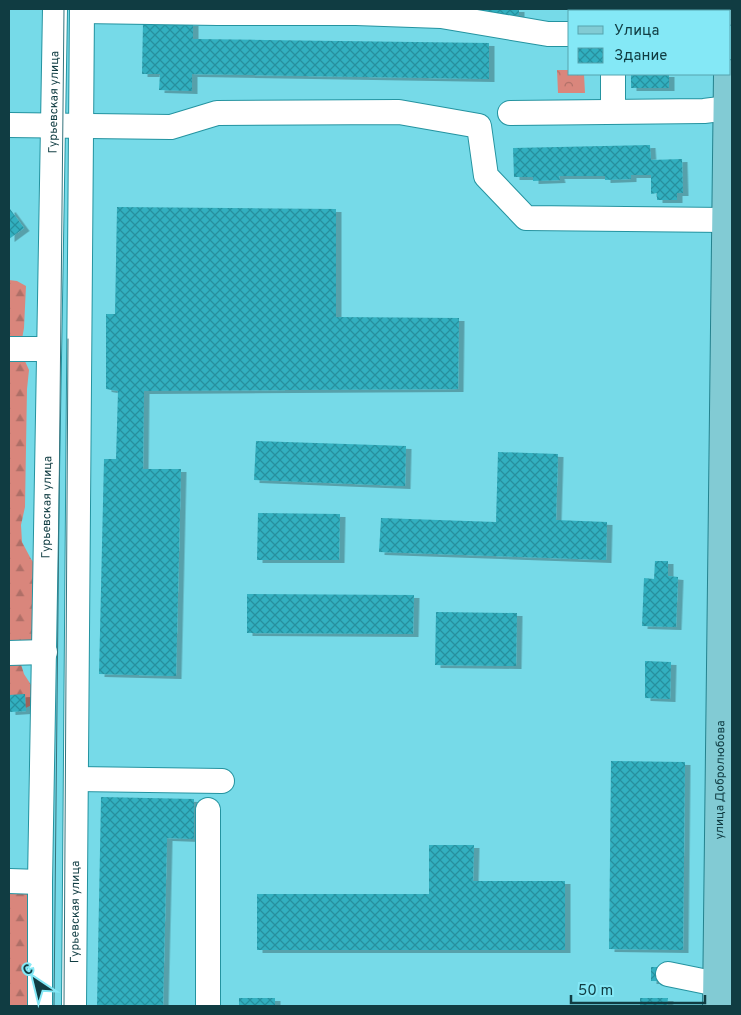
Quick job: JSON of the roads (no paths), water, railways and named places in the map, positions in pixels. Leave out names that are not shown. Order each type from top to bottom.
[{"type":"main road","name":"улица Добролюбова","points":[[722,991],[728,413],[726,220],[728,75]]},
{"type":"street","name":"Гурьевская улица","points":[[40,1006],[40,882],[55,9]]},
{"type":"street","name":"Гурьевская улица","points":[[74,1006],[82,10]]},
{"type":"street","points":[[82,10],[356,13],[441,16],[548,34],[568,34]]},
{"type":"street","points":[[613,75],[613,111]]},
{"type":"street","points":[[510,113],[704,111],[728,108]]},
{"type":"street","points":[[9,125],[171,127],[217,112],[399,112],[479,126],[486,176],[526,218],[726,220]]},
{"type":"street","points":[[9,349],[49,349]]},
{"type":"street","points":[[9,652],[45,652]]},
{"type":"street","points":[[76,779],[222,781]]},
{"type":"street","points":[[208,810],[208,1006]]},
{"type":"street","points":[[9,881],[40,882]]},
{"type":"street","points":[[668,974],[722,991]]},
{"type":"tram line","points":[[54,1006],[64,9]]},
{"type":"tram line","points":[[64,1006],[68,339]]}]
